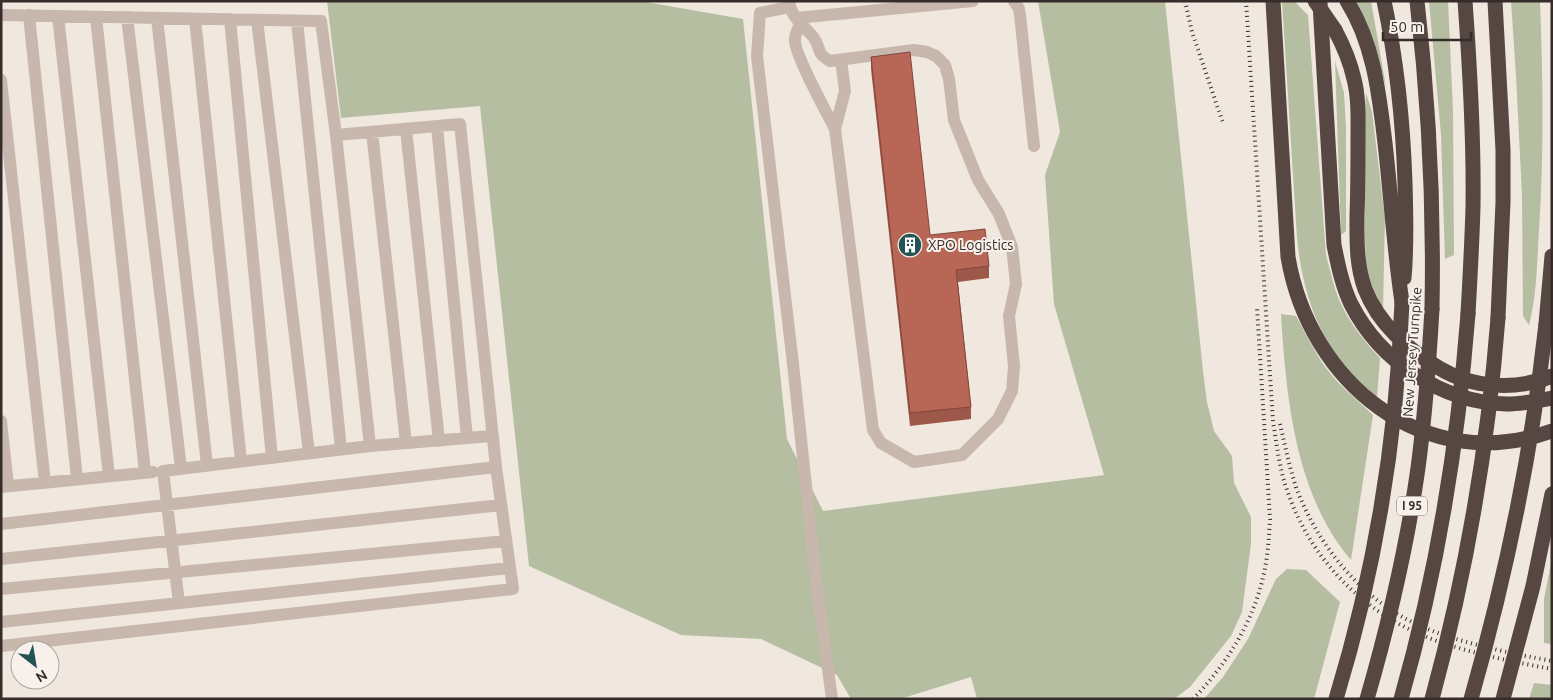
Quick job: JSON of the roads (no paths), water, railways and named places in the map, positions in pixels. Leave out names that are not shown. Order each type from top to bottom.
[{"type":"highway","points":[[1274,1],[1288,257],[1302,309],[1309,326],[1325,352],[1340,372],[1369,400],[1404,423],[1429,433],[1457,440],[1486,442],[1519,440],[1552,432]]},
{"type":"highway","points":[[1315,1],[1335,30],[1347,55],[1354,79],[1358,117],[1358,259],[1361,278],[1372,304],[1392,331],[1409,347],[1455,376],[1477,382],[1506,385],[1552,376]]},
{"type":"highway","points":[[1320,1],[1334,245],[1340,276],[1350,303],[1364,326],[1382,347],[1403,366],[1428,383],[1455,395],[1484,402],[1508,404],[1552,398]]},
{"type":"highway","points":[[1347,1],[1363,33],[1371,56],[1376,80],[1392,208],[1395,256],[1402,302]]},
{"type":"highway","points":[[1336,699],[1360,606],[1383,494],[1394,411],[1406,256],[1403,133],[1396,61],[1384,1]]},
{"type":"highway","name":"New Jersey Turnpike","points":[[1367,699],[1388,620],[1410,518],[1425,415],[1432,309],[1433,240],[1431,168],[1417,1]]},
{"type":"highway","name":"I 95","points":[[1401,699],[1424,610],[1444,515],[1460,410],[1468,314],[1473,206],[1473,164],[1465,1]]},
{"type":"highway","points":[[1432,699],[1456,604],[1476,504],[1491,400],[1498,318],[1503,202],[1503,150],[1496,1]]},
{"type":"highway","points":[[1471,699],[1497,601],[1516,515],[1532,424],[1546,324],[1552,256]]},
{"type":"highway","points":[[1503,699],[1533,586],[1552,494]]},
{"type":"lane","points":[[832,699],[816,580],[757,56],[760,13],[794,13],[973,1]]},
{"type":"lane","points":[[1014,1],[1020,15],[1034,146]]},
{"type":"lane","points":[[794,13],[814,38],[820,55],[830,60],[914,50],[936,56],[945,66],[949,79],[954,120],[978,180],[999,214],[1012,247],[1016,284],[1009,316],[1014,366],[1012,391],[998,419],[962,455],[914,462],[881,443],[872,430],[835,129],[822,105],[794,41],[794,13]]},
{"type":"lane","points":[[1,15],[321,21],[336,135],[370,446]]},
{"type":"lane","points":[[29,15],[77,479]]},
{"type":"lane","points":[[58,16],[109,476]]},
{"type":"lane","points":[[96,17],[145,472]]},
{"type":"lane","points":[[126,17],[182,468]]},
{"type":"lane","points":[[156,18],[207,466]]},
{"type":"lane","points":[[195,19],[241,461]]},
{"type":"lane","points":[[230,19],[272,458]]},
{"type":"lane","points":[[257,20],[309,453]]},
{"type":"lane","points":[[297,21],[341,450]]},
{"type":"lane","points":[[835,129],[846,91],[841,60]]},
{"type":"lane","points":[[1,80],[45,483]]},
{"type":"lane","points":[[1,646],[513,589],[492,436],[460,124],[336,135]]},
{"type":"lane","points":[[437,126],[467,438]]},
{"type":"lane","points":[[406,129],[439,441]]},
{"type":"lane","points":[[372,132],[406,443]]},
{"type":"lane","points":[[1535,401],[1552,392]]},
{"type":"lane","points":[[1,421],[5,487],[207,466],[370,446],[492,436]]},
{"type":"lane","points":[[1,524],[496,467]]},
{"type":"lane","points":[[163,470],[179,603]]},
{"type":"lane","points":[[1,559],[501,505]]},
{"type":"lane","points":[[1,589],[506,541]]},
{"type":"lane","points":[[1,622],[509,568]]},
{"type":"railway","points":[[1185,1],[1192,32],[1223,123]]},
{"type":"railway","points":[[1246,1],[1273,422],[1282,473],[1297,516],[1326,562],[1344,583],[1387,617],[1411,630],[1451,646],[1552,669]]},
{"type":"railway","points":[[1193,699],[1217,671],[1238,641],[1253,608],[1264,573],[1270,519],[1257,308]]},
{"type":"railway","points":[[1280,424],[1296,487],[1316,529],[1328,549],[1343,567],[1377,600],[1416,624],[1465,642],[1552,661]]},
{"type":"place","name":"XPO Logistics","points":[[910,245]]}]
